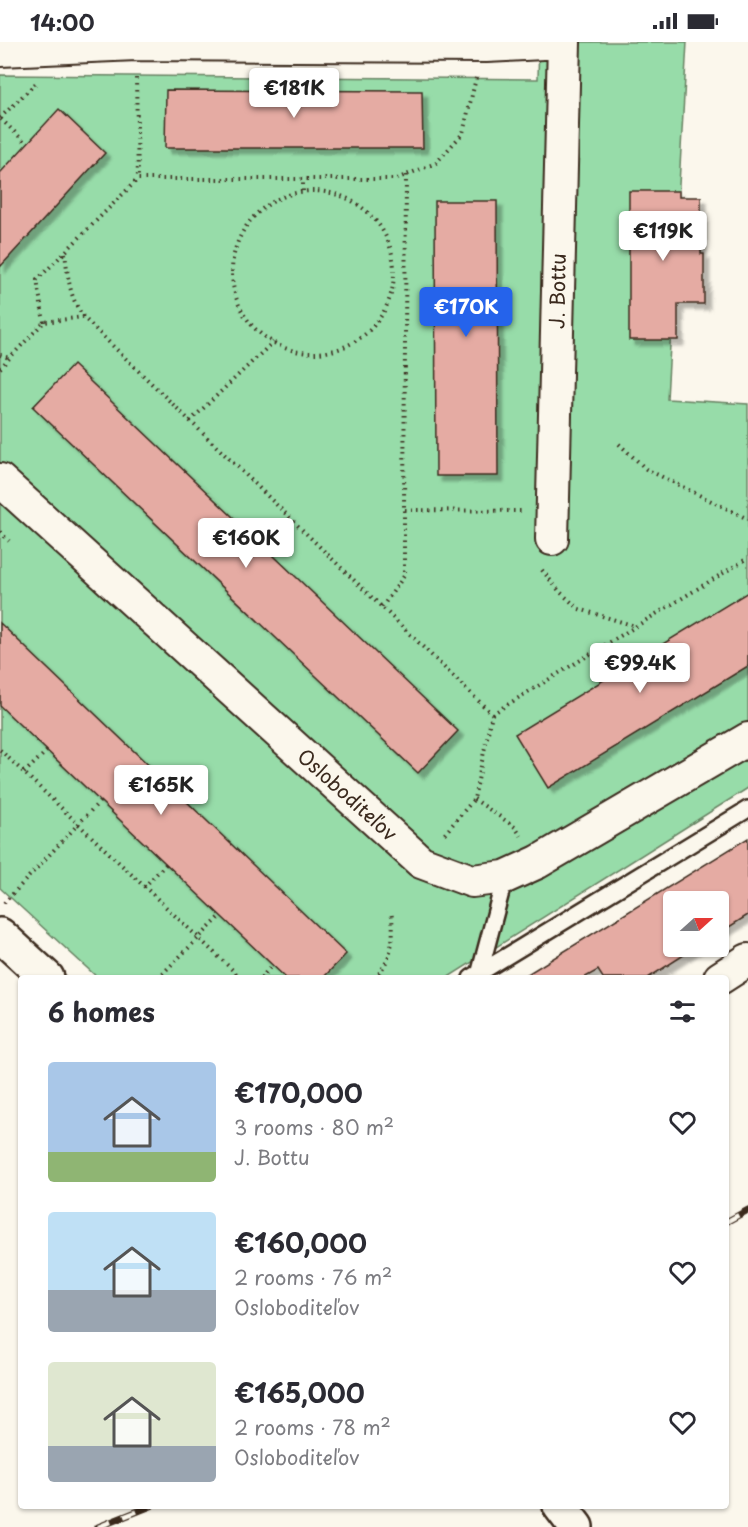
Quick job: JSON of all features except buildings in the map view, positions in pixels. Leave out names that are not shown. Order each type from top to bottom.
[{"type":"street","points":[[0,50],[136,44],[486,46],[563,42]]},
{"type":"street","name":"J. Bottu","points":[[547,550],[563,42]]},
{"type":"street","name":"Osloboditeľov","points":[[0,482],[421,861],[472,881],[505,877],[538,862],[748,739]]},
{"type":"street","points":[[0,935],[44,975]]},
{"type":"street","points":[[725,975],[748,960]]},
{"type":"lane","points":[[478,975],[748,809]]},
{"type":"lane","points":[[476,975],[505,877]]},
{"type":"path","points":[[136,44],[138,179]]},
{"type":"path","points":[[44,322],[37,280],[138,179],[396,179],[436,163],[463,133],[477,70],[486,46]]},
{"type":"path","points":[[27,144],[0,118],[41,77]]},
{"type":"path","points":[[382,607],[404,576],[406,175]]},
{"type":"path","points":[[303,179],[303,191]]},
{"type":"path","points":[[303,191],[324,191],[342,196],[359,205],[384,233],[391,251],[394,269],[393,288],[387,306],[364,336],[348,346],[330,352],[311,354],[293,351],[273,342],[253,326],[238,303],[232,285],[235,247],[243,230],[255,215],[270,203],[303,191]]},
{"type":"path","points":[[65,252],[68,281],[74,303],[83,317],[492,714]]},
{"type":"path","points":[[0,368],[44,322],[83,317]]},
{"type":"path","points":[[190,421],[273,342]]},
{"type":"path","points":[[0,355],[9,358]]},
{"type":"path","points":[[619,444],[646,469],[748,519]]},
{"type":"path","points":[[404,510],[526,512]]},
{"type":"path","points":[[0,532],[9,541]]},
{"type":"path","points":[[547,550],[542,572],[579,609],[635,627]]},
{"type":"path","points":[[421,861],[474,800],[492,714],[748,558]]},
{"type":"path","points":[[0,750],[238,975]]},
{"type":"path","points":[[24,773],[47,751]]},
{"type":"path","points":[[474,800],[515,827],[538,862]]},
{"type":"path","points":[[4,903],[100,801]]},
{"type":"path","points":[[144,886],[166,864]]},
{"type":"path","points":[[377,975],[391,949],[394,931],[391,910]]},
{"type":"path","points":[[161,975],[221,916]]},
{"type":"path","points":[[264,975],[272,965]]},
{"type":"green space","points":[[539,42],[687,42],[667,399],[748,404],[748,788],[452,975],[95,975],[0,888],[0,75],[538,79]]},
{"type":"railway","points":[[729,1220],[748,1210]]},
{"type":"railway","points":[[98,1527],[143,1509]]}]
